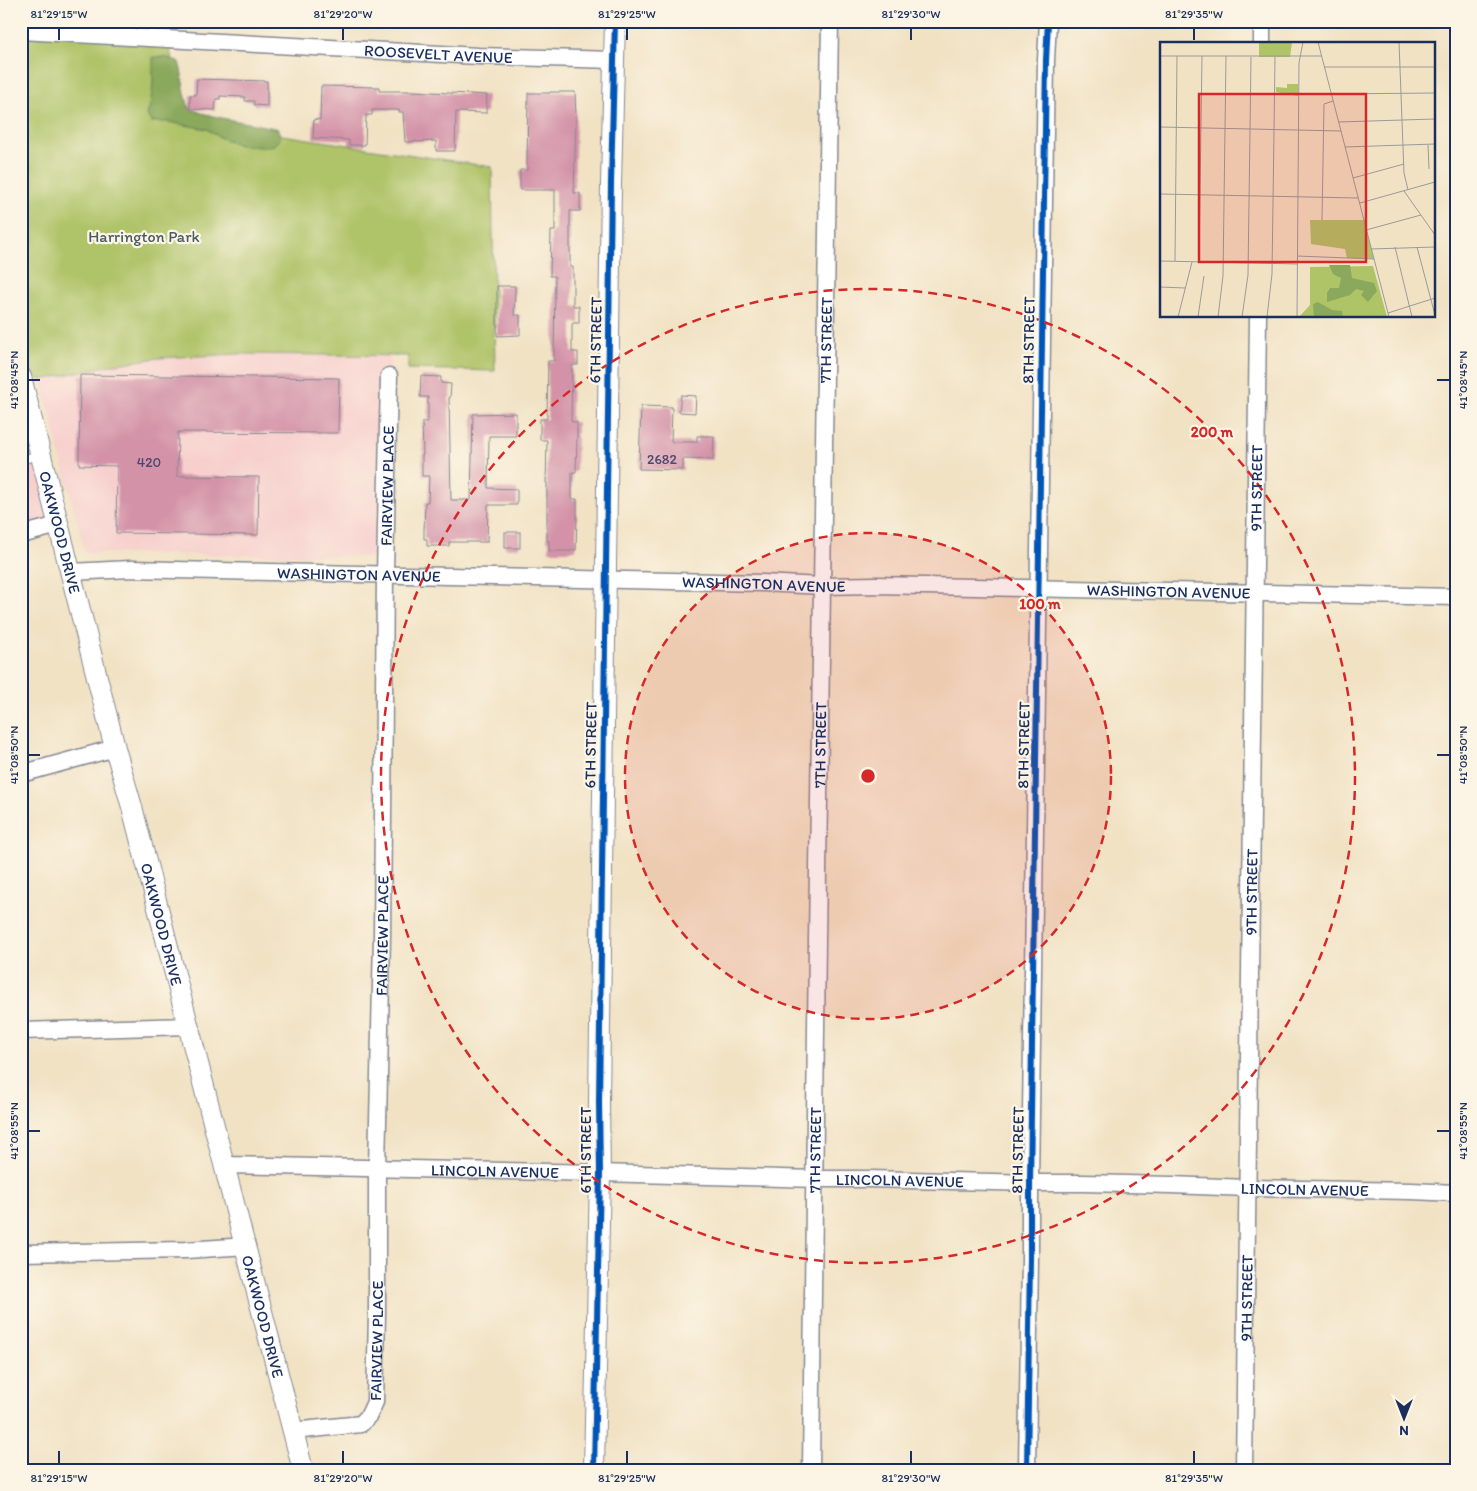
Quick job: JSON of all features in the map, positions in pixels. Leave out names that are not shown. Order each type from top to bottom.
[{"type":"street","name":"6TH STREET","points":[[594,1470],[600,1173],[599,1102],[615,21]]},
{"type":"street","name":"7TH STREET","points":[[811,1470],[830,21]]},
{"type":"street","name":"8TH STREET","points":[[1027,1470],[1038,589],[1048,21]]},
{"type":"street","points":[[1262,21],[1262,42]]},
{"type":"street","name":"ROOSEVELT AVENUE","points":[[21,30],[478,56],[614,60]]},
{"type":"street","name":"9TH STREET","points":[[1244,1470],[1258,318]]},
{"type":"street","name":"FAIRVIEW PLACE","points":[[293,1431],[361,1424],[369,1415],[375,1402],[389,376]]},
{"type":"street","name":"OAKWOOD DRIVE","points":[[21,378],[115,748],[247,1246],[303,1470]]},
{"type":"street","points":[[21,535],[58,525]]},
{"type":"street","name":"WASHINGTON AVENUE","points":[[70,572],[131,569],[607,579],[822,586],[875,585],[1456,597]]},
{"type":"street","points":[[21,774],[115,748]]},
{"type":"street","points":[[21,1031],[188,1026]]},
{"type":"street","name":"LINCOLN AVENUE","points":[[224,1165],[815,1179],[1411,1190],[1456,1193]]},
{"type":"street","points":[[21,1253],[186,1250],[247,1246]]},
{"type":"lane","points":[[21,460],[41,455]]},
{"type":"shaded area","points":[[223,355],[391,356],[385,557],[85,553],[41,380],[116,364],[158,358]]},
{"type":"shaded area","points":[[21,381],[58,525],[21,535]]},
{"type":"green space","name":"Harrington Park","points":[[21,32],[168,40],[184,120],[492,167],[495,371],[408,369],[408,356],[239,354],[158,358],[116,364],[41,380],[21,372]]},
{"type":"green space","points":[[153,57],[165,57],[179,62],[190,109],[223,118],[279,129],[280,140],[275,145],[261,147],[239,145],[219,137],[207,129],[168,122],[151,122],[147,115],[152,94]]},
{"type":"building","points":[[197,79],[267,81],[267,106],[254,105],[254,101],[245,101],[245,97],[220,96],[220,99],[216,99],[215,110],[190,109],[190,95],[196,95]]},
{"type":"building","points":[[321,86],[379,87],[379,91],[487,95],[486,113],[456,112],[455,151],[436,151],[436,141],[405,142],[403,112],[399,112],[399,110],[372,110],[372,115],[366,115],[365,145],[349,145],[349,140],[313,138],[314,119],[320,120]]},
{"type":"building","points":[[575,92],[574,193],[580,193],[580,211],[570,211],[570,267],[573,267],[573,305],[579,306],[579,323],[573,323],[572,325],[572,352],[578,352],[578,365],[573,365],[572,367],[571,419],[572,422],[577,422],[577,437],[576,472],[572,472],[572,499],[577,499],[577,515],[576,550],[571,551],[549,551],[549,541],[547,541],[547,440],[540,440],[540,419],[547,419],[548,361],[554,361],[555,276],[550,276],[551,231],[555,231],[555,190],[520,190],[520,170],[527,170],[528,93]]},
{"type":"building","points":[[497,286],[515,286],[514,315],[520,315],[520,335],[497,336]]},
{"type":"building","points":[[80,375],[339,378],[338,433],[178,432],[177,476],[259,477],[258,535],[116,533],[117,466],[79,465]]},
{"type":"building","points":[[421,376],[441,377],[441,383],[451,384],[449,398],[451,500],[471,500],[473,414],[516,413],[516,436],[489,436],[488,488],[517,489],[517,505],[488,505],[487,542],[449,542],[449,546],[427,546],[427,539],[424,539],[425,502],[428,502],[429,476],[422,476],[422,422],[428,422],[428,397],[420,397]]},
{"type":"building","points":[[681,395],[696,396],[695,413],[679,412]]},
{"type":"building","points":[[641,406],[672,407],[671,442],[697,442],[697,436],[714,436],[713,460],[683,459],[683,470],[639,469]]},
{"type":"building","points":[[505,532],[520,532],[520,548],[505,548]]},
{"type":"cycle path","points":[[594,1470],[600,1173],[599,1102],[611,183],[615,21]]},
{"type":"cycle path","points":[[1027,1470],[1048,21]]}]
